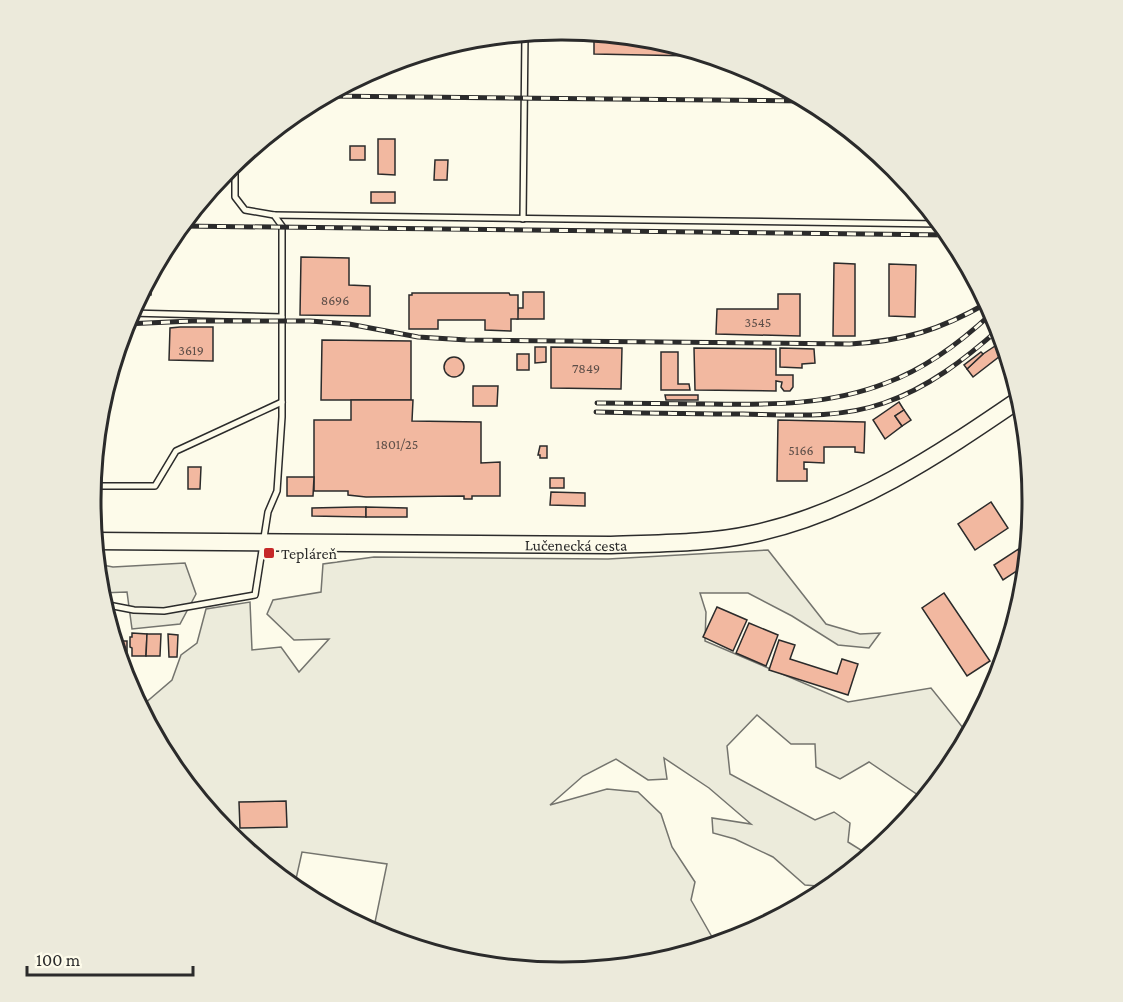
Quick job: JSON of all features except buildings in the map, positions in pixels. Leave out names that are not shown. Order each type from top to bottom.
[{"type":"main road","name":"Lučenecká cesta","points":[[103,541],[602,545],[681,543],[750,535],[801,521],[849,502],[943,451],[1011,405]]},
{"type":"lane","points":[[523,219],[525,42]]},
{"type":"lane","points":[[234,177],[235,197],[245,210],[274,215],[929,224]]},
{"type":"lane","points":[[114,606],[134,610],[164,611],[255,595],[268,512],[277,491],[282,402],[282,226],[274,215]]},
{"type":"lane","points":[[141,313],[282,317]]},
{"type":"lane","points":[[102,486],[155,486],[176,451],[282,402]]},
{"type":"shaded area","points":[[768,550],[826,624],[860,634],[880,633],[869,648],[838,645],[792,616],[748,593],[700,593],[706,612],[705,641],[848,702],[931,688],[962,727],[917,794],[869,762],[840,779],[816,767],[815,744],[791,744],[757,715],[727,746],[730,774],[815,820],[834,812],[850,823],[848,842],[861,850],[814,886],[805,885],[773,857],[735,839],[713,833],[712,818],[751,824],[709,788],[664,758],[667,779],[648,780],[616,759],[583,776],[550,805],[607,789],[638,792],[661,814],[672,847],[695,882],[691,900],[712,936],[681,946],[622,958],[562,962],[501,958],[472,953],[413,937],[375,922],[387,864],[302,852],[296,877],[258,847],[215,805],[179,757],[147,702],[172,680],[181,655],[197,643],[206,609],[250,602],[252,650],[281,647],[299,672],[329,639],[294,640],[267,614],[273,600],[321,592],[323,564],[374,557],[608,559]]},
{"type":"shaded area","points":[[185,563],[196,594],[180,624],[132,629],[127,592],[110,593],[106,566]]},
{"type":"railway","points":[[342,96],[790,101]]},
{"type":"railway","points":[[192,226],[937,235]]},
{"type":"railway","points":[[137,323],[310,321],[349,324],[418,337],[467,340],[850,344],[905,337],[937,327],[979,307]]},
{"type":"railway","points":[[597,403],[778,404],[843,396],[886,383],[916,370],[956,344],[985,319]]},
{"type":"railway","points":[[596,412],[796,415],[850,412],[900,397],[931,381],[991,336]]},
{"type":"place","name":"Tepláreň","points":[[269,553]]}]
